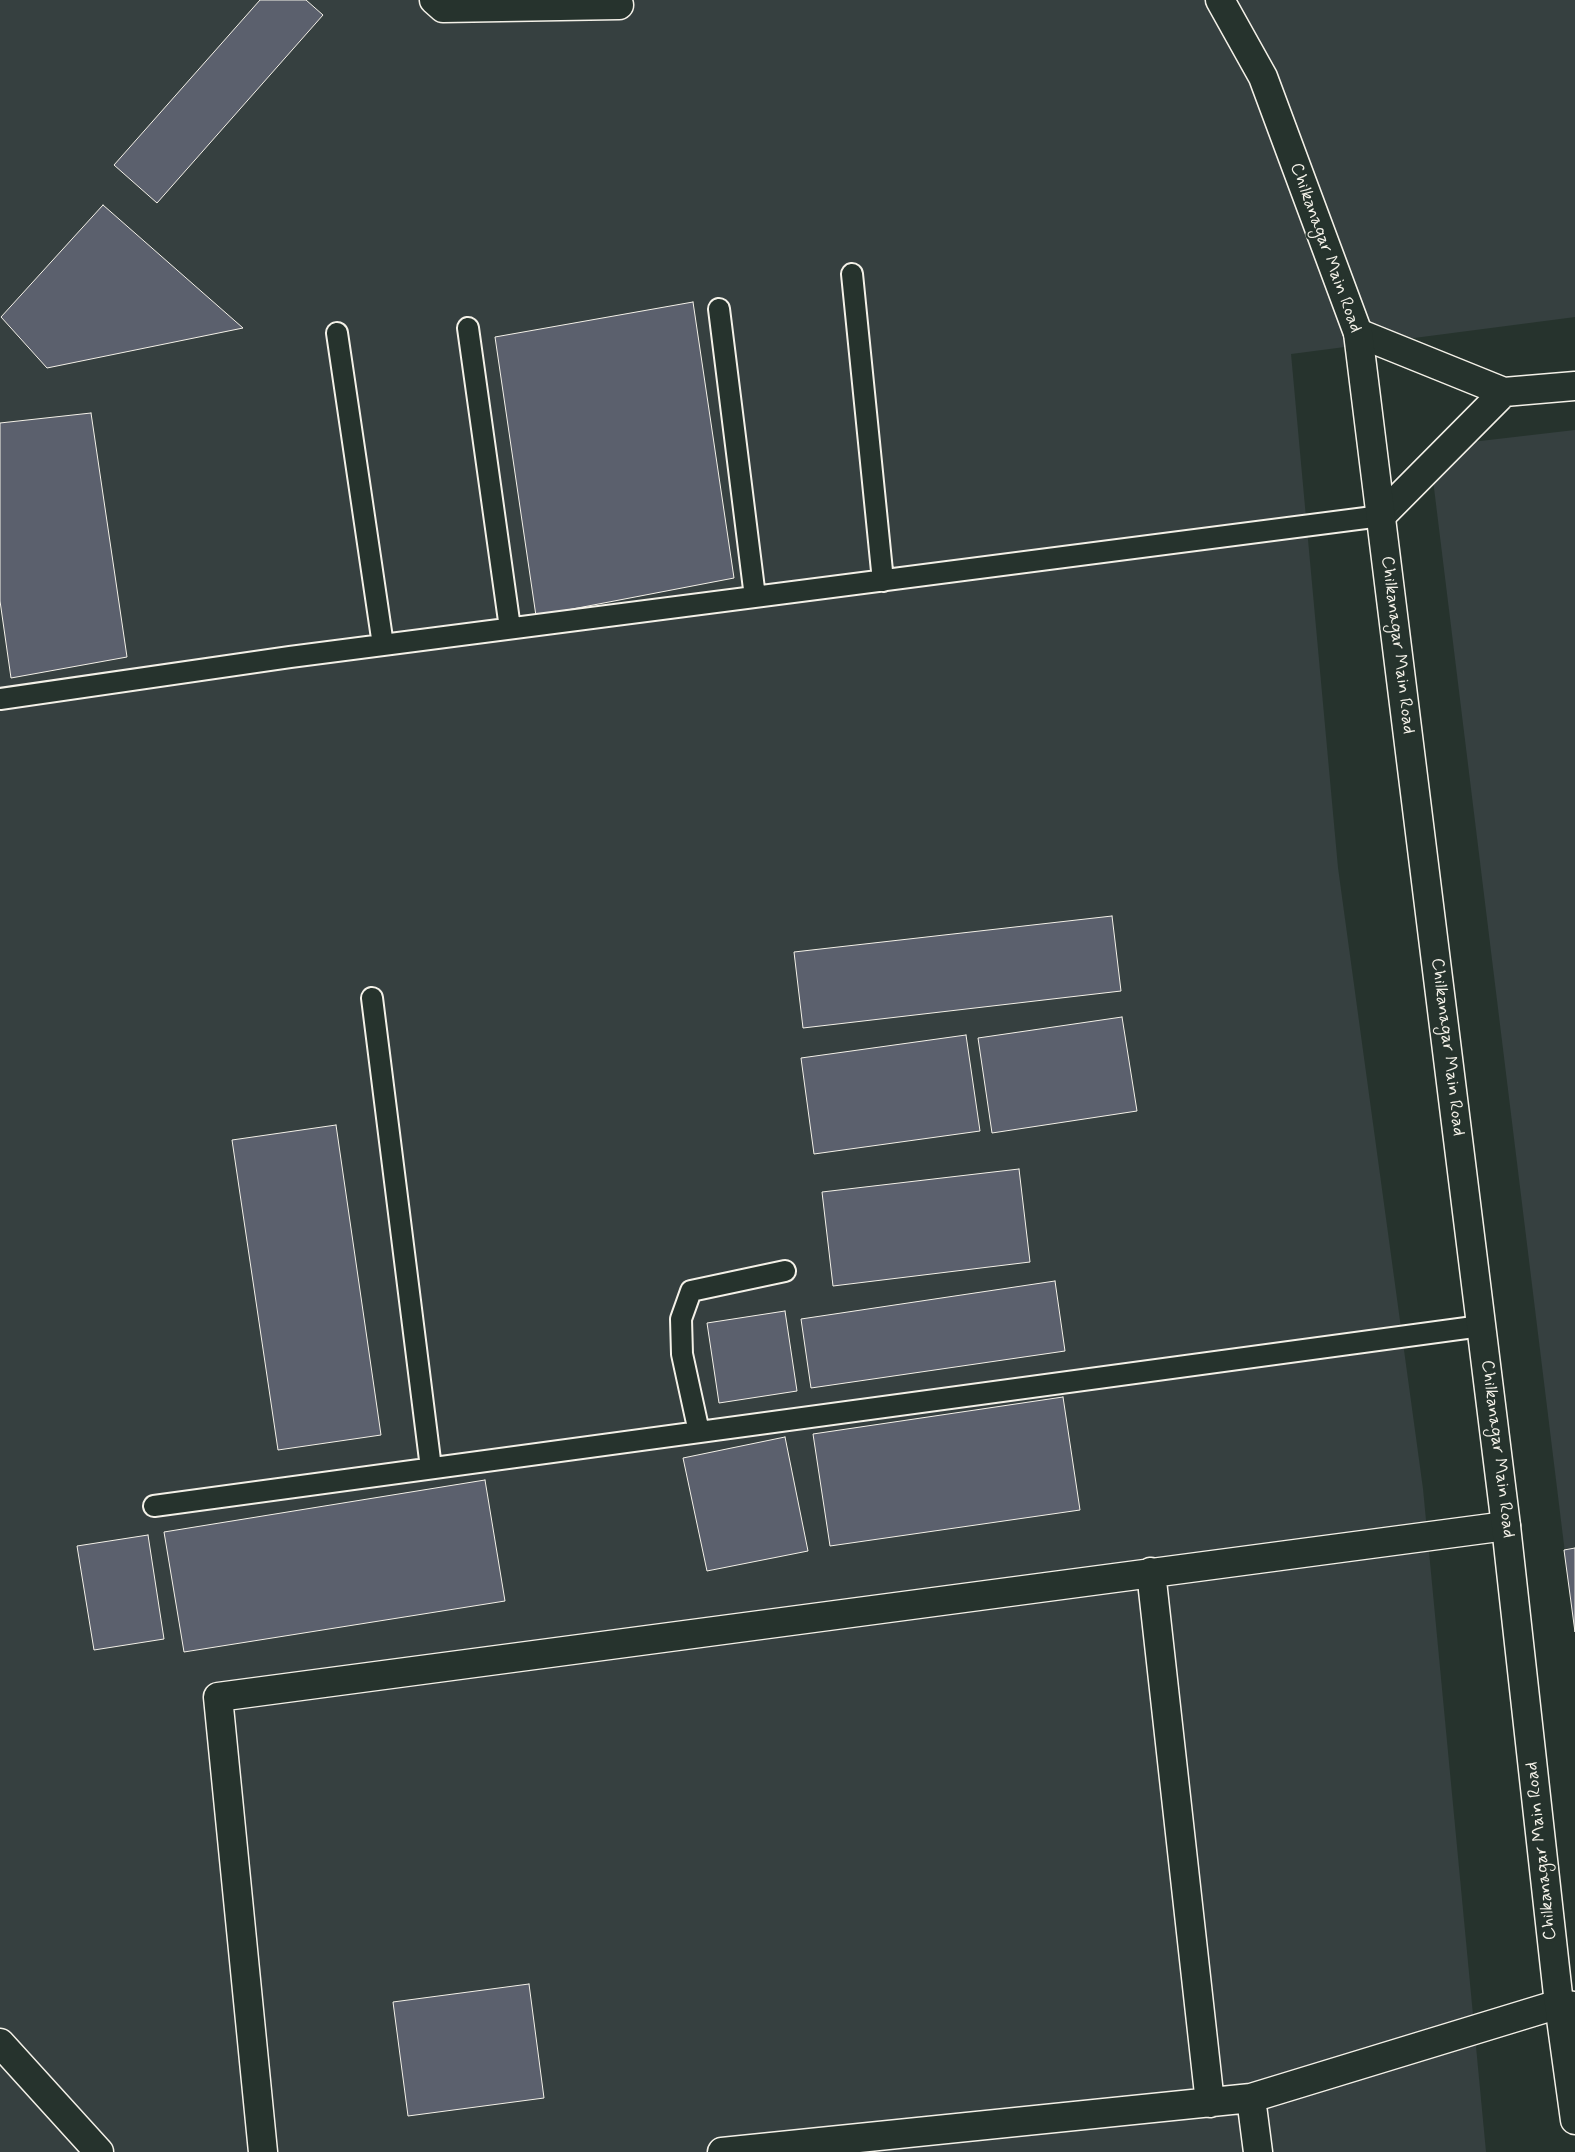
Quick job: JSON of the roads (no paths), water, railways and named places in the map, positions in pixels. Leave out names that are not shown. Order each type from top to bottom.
[{"type":"street","points":[[434,0],[443,8],[619,5]]},
{"type":"street","name":"Chilkanagar Main Road","points":[[1220,0],[1263,77],[1358,333],[1567,2005],[1575,2120]]},
{"type":"street","points":[[1358,333],[1504,392],[1575,386]]},
{"type":"street","points":[[1381,516],[1504,392]]},
{"type":"street","points":[[264,2152],[218,1697],[1506,1526]]},
{"type":"street","points":[[1151,1572],[1210,2103]]},
{"type":"street","points":[[722,2152],[1251,2098],[1567,2005]]},
{"type":"street","points":[[0,2043],[99,2152]]},
{"type":"street","points":[[1251,2098],[1258,2152]]},
{"type":"lane","points":[[852,274],[883,580]]},
{"type":"lane","points":[[718,309],[755,597]]},
{"type":"lane","points":[[468,328],[510,628]]},
{"type":"lane","points":[[337,333],[383,645]]},
{"type":"lane","points":[[0,699],[510,628],[1381,516]]},
{"type":"lane","points":[[372,998],[431,1468]]},
{"type":"lane","points":[[699,1432],[682,1354],[681,1318],[691,1291],[785,1271]]},
{"type":"lane","points":[[154,1506],[1481,1326]]}]
